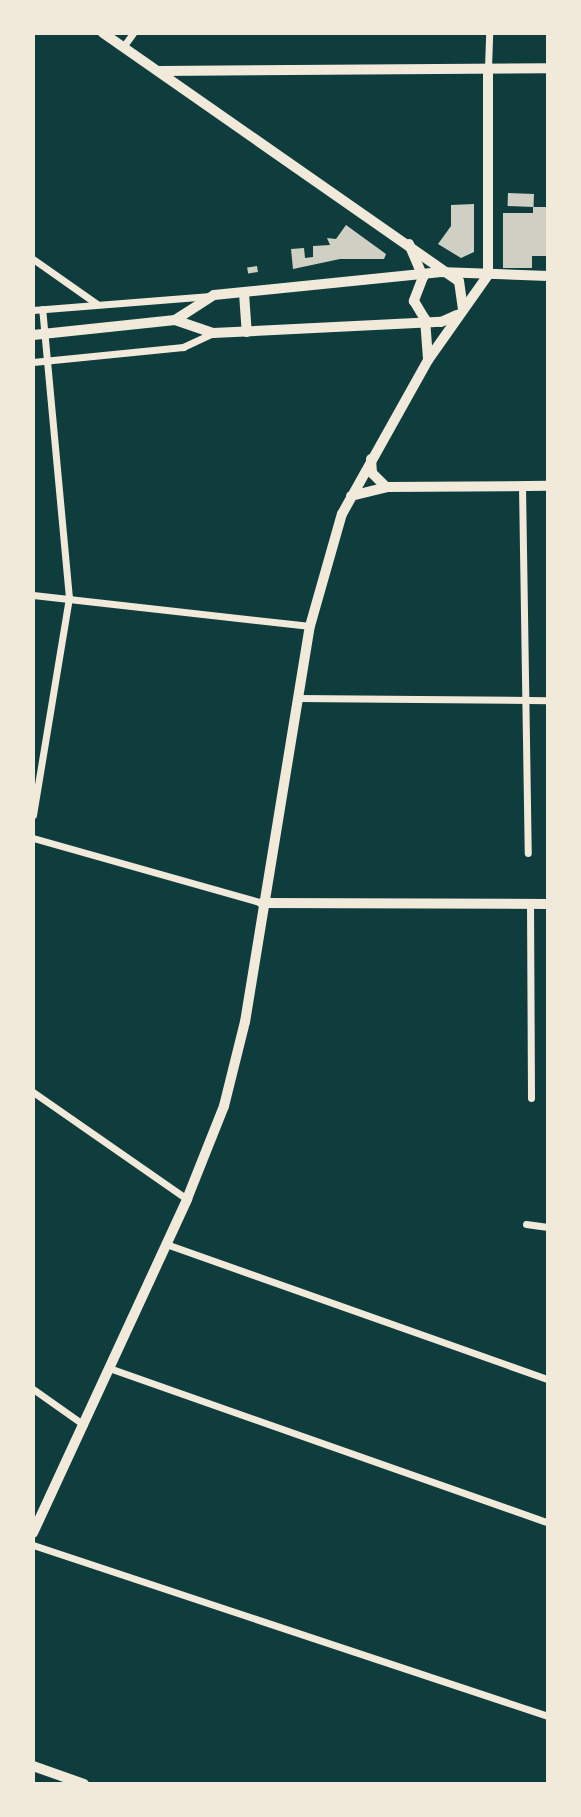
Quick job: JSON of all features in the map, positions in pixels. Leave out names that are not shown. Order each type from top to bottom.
[{"type":"street","points":[[38,334],[176,320],[213,332],[247,332],[451,319],[463,308],[463,290],[450,274],[103,33]]},
{"type":"street","points":[[123,47],[132,33]]},
{"type":"street","points":[[33,1533],[187,1199],[224,1106],[242,1034],[310,626],[351,496],[428,360],[488,275],[489,33]]},
{"type":"street","points":[[159,71],[548,68]]},
{"type":"street","points":[[409,243],[423,277]]},
{"type":"street","points":[[33,259],[97,304]]},
{"type":"street","points":[[33,310],[450,274],[548,276]]},
{"type":"street","points":[[423,277],[414,292],[418,312],[425,319],[428,360]]},
{"type":"street","points":[[244,293],[247,332]]},
{"type":"street","points":[[176,320],[214,295]]},
{"type":"street","points":[[33,815],[69,598],[47,361],[38,334],[42,309]]},
{"type":"street","points":[[33,362],[183,347],[213,332]]},
{"type":"street","points":[[372,456],[372,473],[386,487]]},
{"type":"street","points":[[522,486],[528,853]]},
{"type":"street","points":[[351,496],[386,487],[548,486]]},
{"type":"street","points":[[33,594],[310,626]]},
{"type":"street","points":[[298,698],[548,700]]},
{"type":"street","points":[[33,838],[262,903],[548,904]]},
{"type":"street","points":[[530,904],[531,1098]]},
{"type":"street","points":[[33,1092],[187,1199]]},
{"type":"street","points":[[526,1224],[548,1227]]},
{"type":"street","points":[[166,1244],[548,1380]]},
{"type":"street","points":[[108,1368],[548,1523]]},
{"type":"street","points":[[33,1389],[84,1425]]},
{"type":"street","points":[[33,1545],[548,1716]]},
{"type":"street","points":[[33,1766],[84,1784]]},
{"type":"building","points":[[508,193],[534,194],[534,207],[508,206]]},
{"type":"building","points":[[474,204],[474,252],[461,258],[438,244],[451,226],[451,205]]},
{"type":"building","points":[[533,207],[548,207],[548,256],[532,256],[532,268],[503,268],[503,213],[533,213]]},
{"type":"building","points":[[346,225],[386,254],[384,259],[340,259],[293,269],[291,249],[304,248],[305,258],[313,257],[313,246],[330,245],[327,238],[336,239]]},
{"type":"building","points":[[257,266],[258,272],[248,273],[247,268]]}]
